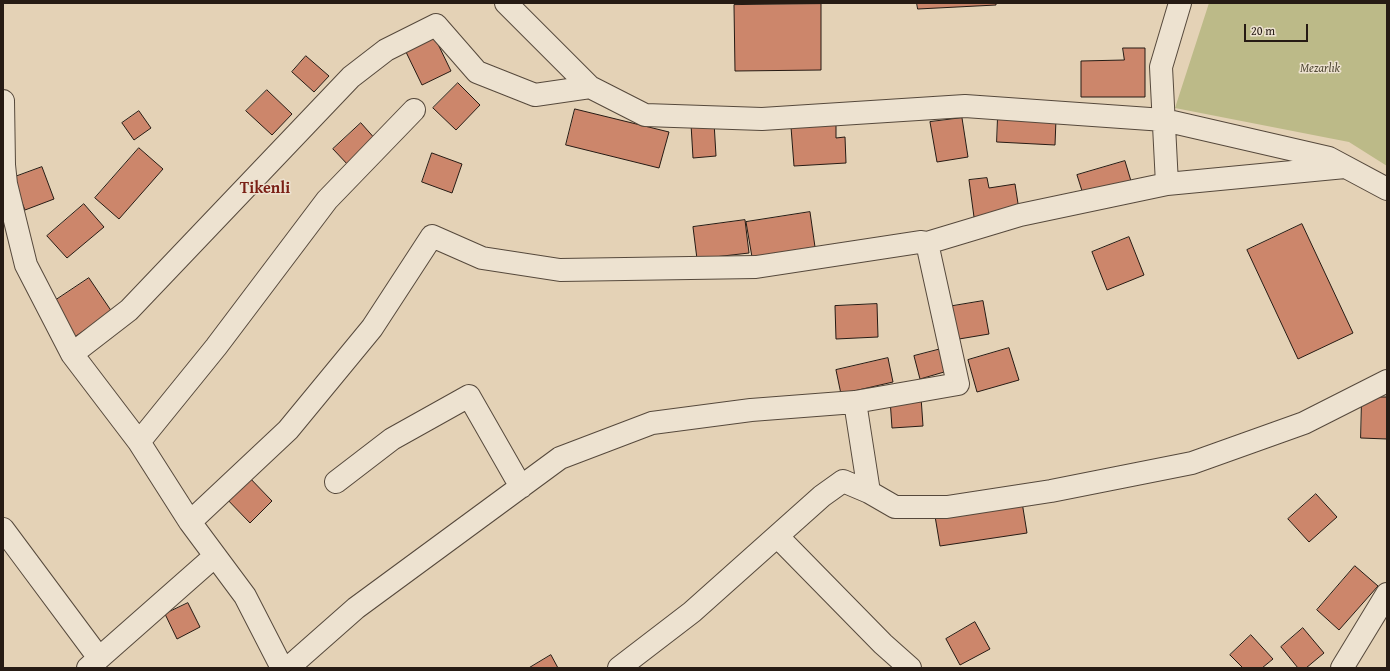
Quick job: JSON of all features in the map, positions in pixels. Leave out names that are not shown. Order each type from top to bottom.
[{"type":"street","points":[[506,3],[590,86],[645,115],[762,119],[965,106],[1164,120],[1329,158],[1387,189]]},
{"type":"street","points":[[1167,184],[1161,67],[1180,3]]},
{"type":"street","points":[[72,354],[129,310],[351,77],[386,50],[436,24],[477,72],[535,95],[590,86]]},
{"type":"street","points":[[3,102],[5,185],[26,265],[72,354],[139,442],[190,522],[245,596],[282,668]]},
{"type":"street","points":[[139,442],[216,347],[327,200],[414,110]]},
{"type":"street","points":[[190,522],[288,430],[372,328],[432,236],[482,258],[560,270],[756,267],[920,242],[927,243],[1020,215],[1167,184],[1345,167]]},
{"type":"street","points":[[288,668],[356,608],[560,458],[652,423],[751,410],[855,402],[958,384],[927,243]]},
{"type":"street","points":[[619,668],[692,612],[822,496],[843,481],[869,492],[895,507],[947,507],[1050,491],[1192,464],[1304,423],[1387,381]]},
{"type":"street","points":[[336,482],[392,439],[469,396],[521,487]]},
{"type":"street","points":[[855,402],[869,492]]},
{"type":"street","points":[[3,529],[93,663],[215,556]]},
{"type":"street","points":[[777,536],[883,644],[910,668]]},
{"type":"street","points":[[1342,668],[1387,594]]},
{"type":"green space","name":"Mezarlık","points":[[1209,3],[1387,3],[1387,166],[1349,142],[1175,108]]},
{"type":"building","points":[[917,3],[996,3],[996,5],[918,9]]},
{"type":"building","points":[[821,4],[821,70],[735,71],[734,5]]},
{"type":"building","points":[[435,38],[451,71],[422,85],[406,52]]},
{"type":"building","points":[[1123,48],[1145,48],[1145,97],[1081,97],[1081,61],[1124,60]]},
{"type":"building","points":[[306,56],[329,76],[314,92],[292,72]]},
{"type":"building","points":[[458,83],[480,105],[456,130],[433,108]]},
{"type":"building","points":[[267,90],[292,114],[272,135],[246,111]]},
{"type":"building","points":[[575,109],[669,132],[659,168],[566,145]]},
{"type":"building","points":[[139,111],[151,128],[134,140],[122,123]]},
{"type":"building","points":[[998,116],[1056,119],[1055,145],[997,142]]},
{"type":"building","points":[[962,118],[968,157],[937,162],[930,122]]},
{"type":"building","points":[[714,122],[716,156],[693,158],[691,124]]},
{"type":"building","points":[[361,123],[377,141],[349,166],[333,149]]},
{"type":"building","points":[[836,124],[836,138],[845,137],[846,163],[794,166],[791,127]]},
{"type":"building","points":[[139,148],[163,169],[119,219],[95,198]]},
{"type":"building","points":[[432,153],[462,164],[452,193],[422,182]]},
{"type":"building","points":[[1125,161],[1131,181],[1083,194],[1077,175]]},
{"type":"building","points":[[42,167],[54,199],[25,210],[12,178]]},
{"type":"building","points":[[987,178],[989,188],[1015,184],[1019,210],[974,217],[969,180]]},
{"type":"building","points":[[84,204],[104,227],[67,258],[47,236]]},
{"type":"building","points":[[810,212],[815,247],[752,257],[746,222]]},
{"type":"building","points":[[745,220],[749,253],[697,259],[693,227]]},
{"type":"building","points":[[1302,224],[1353,333],[1298,359],[1247,250]]},
{"type":"building","points":[[1129,237],[1144,275],[1107,290],[1092,252]]},
{"type":"building","points":[[89,278],[112,312],[73,338],[50,304]]},
{"type":"building","points":[[983,301],[989,334],[953,340],[947,307]]},
{"type":"building","points":[[877,304],[878,337],[836,339],[835,306]]},
{"type":"building","points":[[945,348],[951,370],[920,379],[914,356]]},
{"type":"building","points":[[1009,348],[1019,380],[977,392],[968,360]]},
{"type":"building","points":[[888,358],[893,382],[841,394],[836,370]]},
{"type":"building","points":[[921,397],[923,426],[892,428],[890,399]]},
{"type":"building","points":[[1362,397],[1387,397],[1387,439],[1361,438]]},
{"type":"building","points":[[245,473],[272,501],[250,523],[223,495]]},
{"type":"building","points":[[1316,494],[1337,517],[1309,542],[1288,519]]},
{"type":"building","points":[[1022,502],[1027,533],[940,546],[935,516]]},
{"type":"building","points":[[1355,566],[1378,586],[1339,630],[1317,610]]},
{"type":"building","points":[[188,603],[200,627],[177,639],[165,614]]},
{"type":"building","points":[[975,622],[990,649],[960,665],[946,639]]},
{"type":"building","points":[[1303,628],[1324,653],[1306,668],[1298,668],[1281,647]]},
{"type":"building","points":[[1251,635],[1273,659],[1262,668],[1243,668],[1230,655]]},
{"type":"building","points":[[551,655],[558,668],[529,668]]},
{"type":"district","name":"Tikenli","points":[[265,189]]}]
